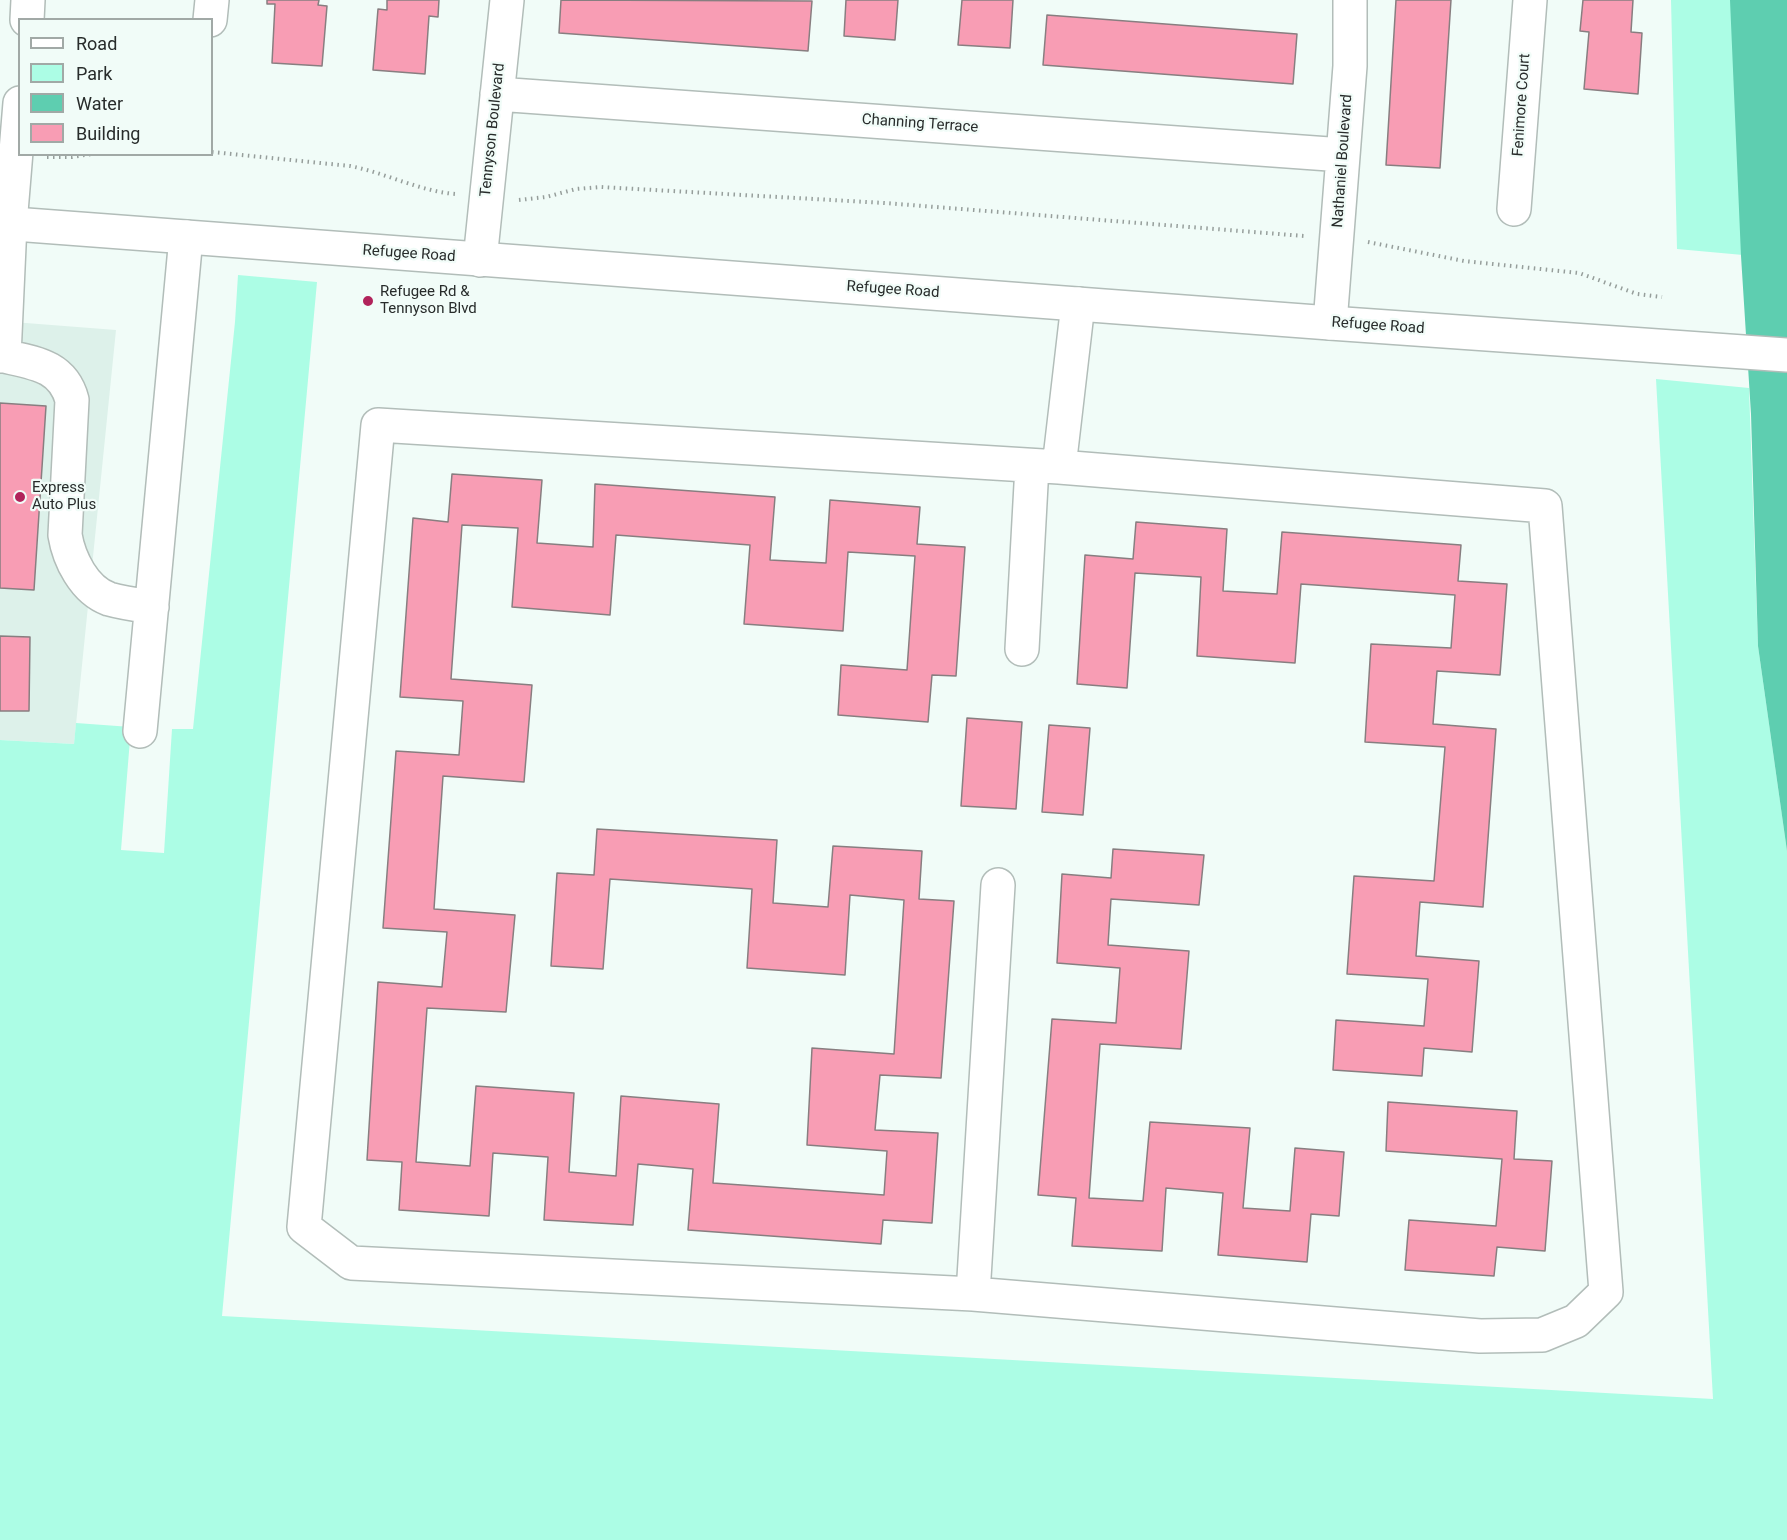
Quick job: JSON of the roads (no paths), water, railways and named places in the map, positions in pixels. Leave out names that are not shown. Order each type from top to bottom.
[{"type":"main road","points":[[27,18],[28,0]]},
{"type":"main road","points":[[210,18],[212,0]]},
{"type":"main road","name":"Tennyson Boulevard","points":[[480,260],[507,0]]},
{"type":"main road","name":"Nathaniel Boulevard","points":[[1330,323],[1350,66],[1350,0]]},
{"type":"main road","name":"Fenimore Court","points":[[1514,209],[1530,0]]},
{"type":"main road","name":"Channing Terrace","points":[[497,94],[1343,155]]},
{"type":"main road","points":[[18,119],[5,223],[2,356],[38,363],[50,369],[66,383],[70,390],[72,400],[65,535],[68,551],[82,577],[94,590],[108,599],[152,607]]},
{"type":"main road","name":"Refugee Road","points":[[5,223],[1330,323],[1787,355]]},
{"type":"main road","points":[[140,731],[186,237]]},
{"type":"main road","points":[[1022,649],[1046,467],[1078,304]]},
{"type":"main road","points":[[378,425],[1046,467],[1545,506],[1606,1292],[1576,1321],[1542,1335],[1480,1336],[973,1294],[351,1263],[304,1227],[378,425]]},
{"type":"main road","points":[[973,1294],[998,885]]},
{"type":"water","points":[[1730,0],[1787,0],[1787,851],[1758,646],[1751,414],[1741,256]]},
{"type":"place","name":"Refugee Rd & Tennyson Blvd","points":[[368,301]]},
{"type":"place","name":"Express Auto Plus","points":[[20,497]]}]
